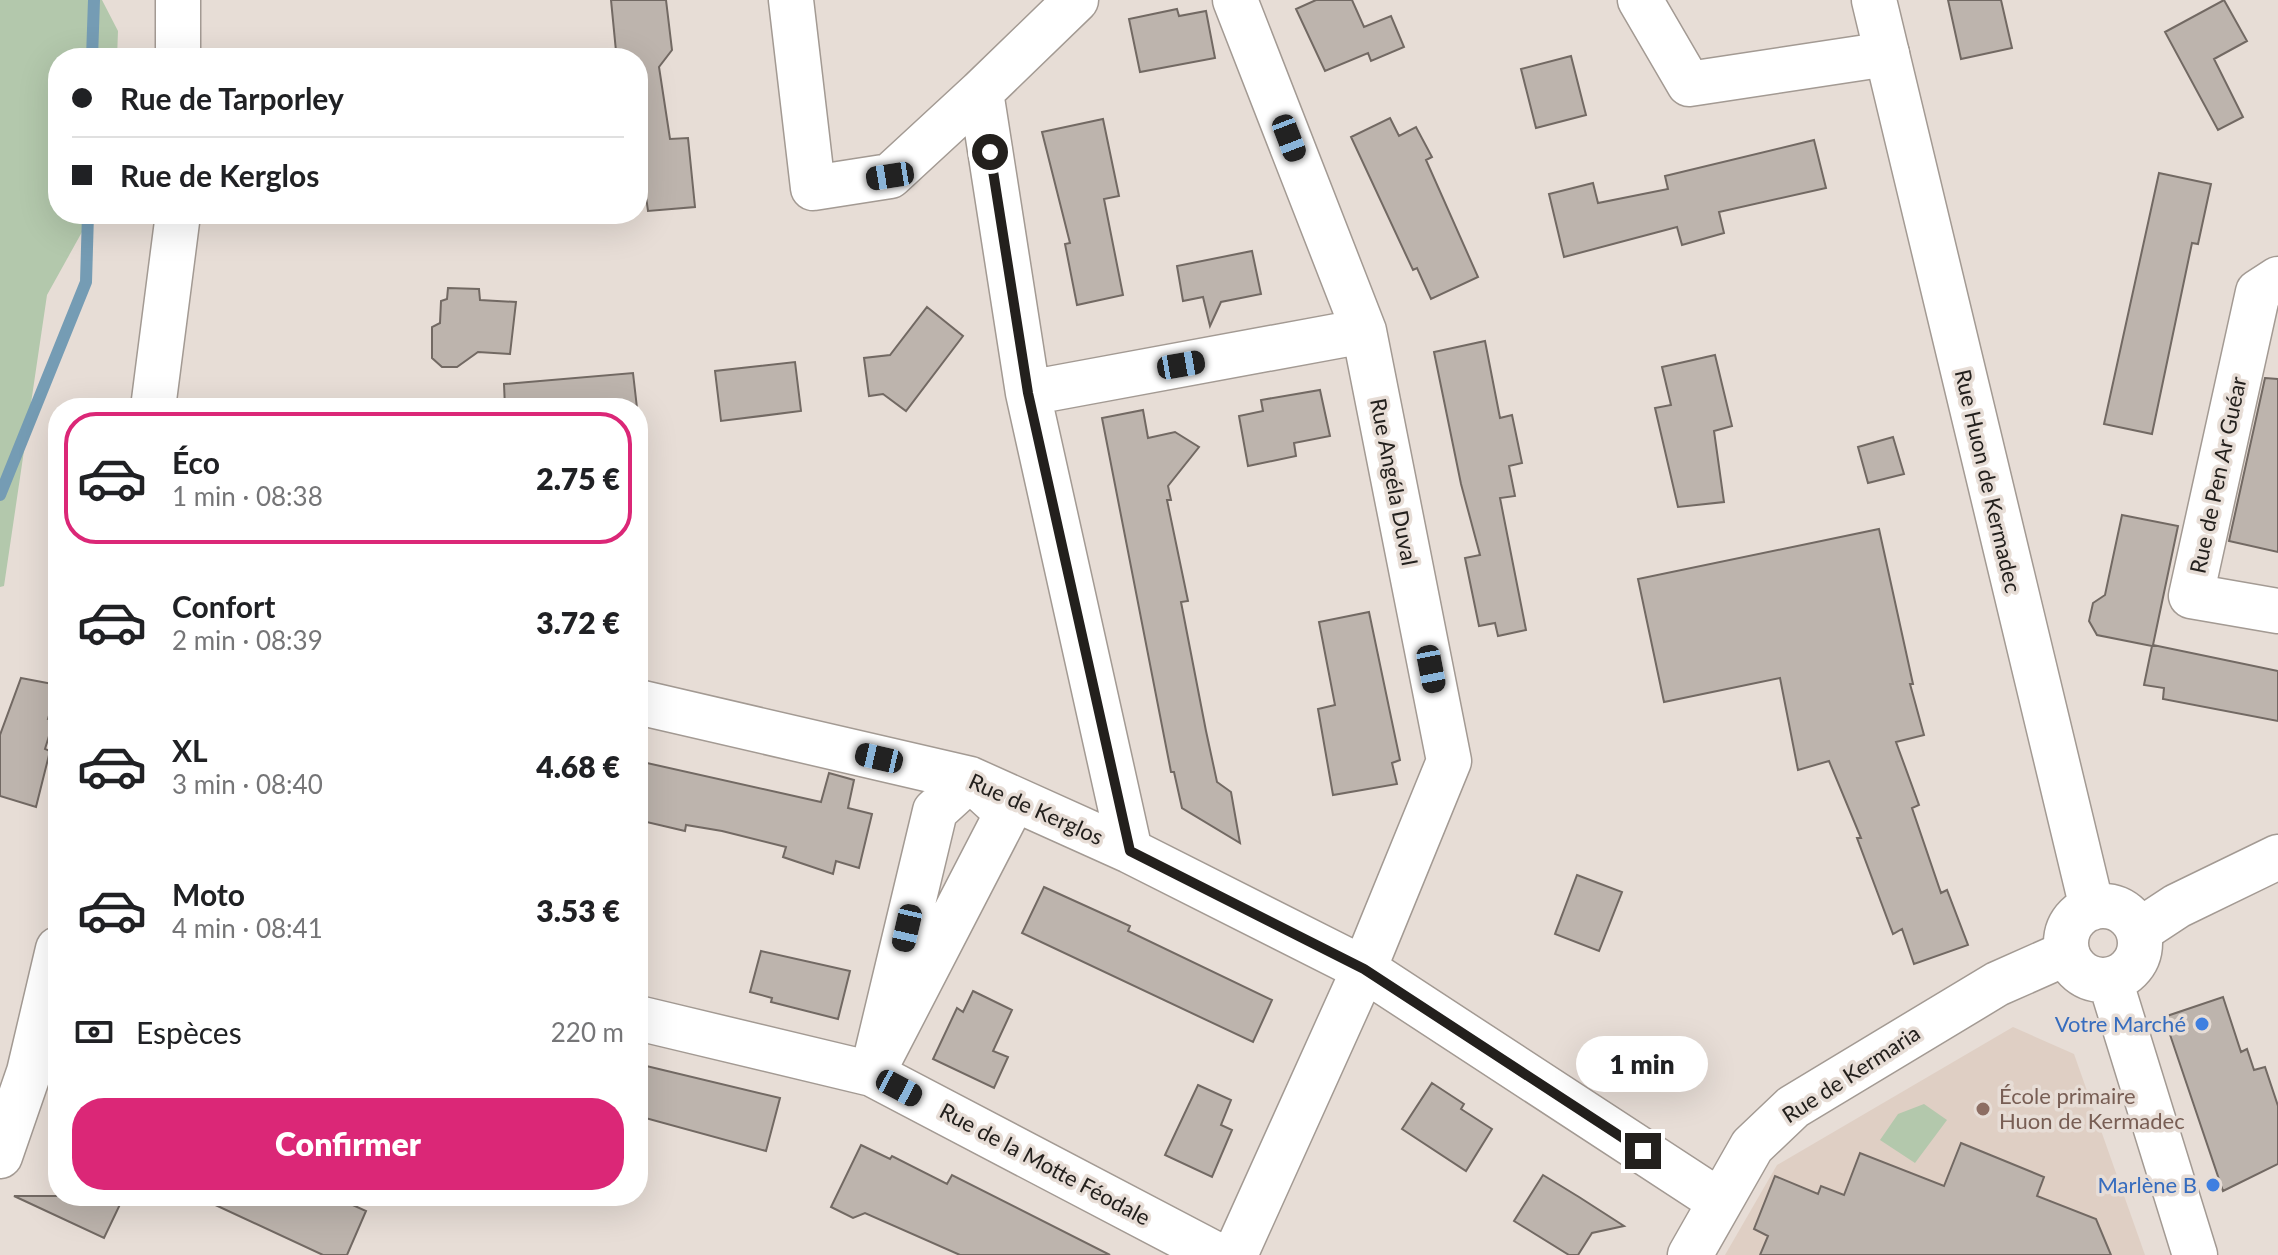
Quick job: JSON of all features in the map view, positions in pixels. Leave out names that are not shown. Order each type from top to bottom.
[{"type":"street","points":[[178,0],[178,48]]},
{"type":"street","points":[[791,0],[813,188],[890,176],[1076,0]]},
{"type":"street","name":"Rue Angéla Duval","points":[[1235,0],[1364,331],[1449,761],[1364,969]]},
{"type":"street","points":[[1640,0],[1689,84],[1887,54]]},
{"type":"street","name":"Rue Huon de Kermadec","points":[[1874,0],[2071,832],[2092,908]]},
{"type":"street","points":[[981,92],[1028,393],[1130,851]]},
{"type":"street","points":[[154,398],[177,224]]},
{"type":"street","name":"Rue de Pen Ar Guéar","points":[[2278,279],[2258,292],[2191,596],[2278,611]]},
{"type":"street","points":[[1028,393],[1364,331]]},
{"type":"street","name":"Rue de Kerglos","points":[[648,704],[970,779],[1130,851],[1364,969],[1719,1201]]},
{"type":"street","points":[[970,779],[1007,813],[872,1074],[935,811],[970,779]]},
{"type":"street","points":[[2139,931],[2177,906],[2278,857]]},
{"type":"street","points":[[2092,908],[2119,909],[2131,918],[2139,931],[2141,947],[2136,962],[2125,974],[2110,980],[2096,981],[2083,976],[2067,953],[2066,939],[2071,925],[2092,908]]},
{"type":"street","name":"Rue de Kermaria","points":[[1690,1255],[1752,1146],[1793,1107],[1852,1068],[1997,984],[2067,953]]},
{"type":"street","points":[[1235,1255],[1364,969]]},
{"type":"street","points":[[2110,980],[2195,1255]]},
{"type":"street","points":[[0,1156],[29,1072],[48,991]]},
{"type":"street","name":"Rue de la Motte Féodale","points":[[648,1020],[872,1074],[1217,1255]]},
{"type":"shaded area","name":"École primaire Huon de Kermadec","points":[[2013,1027],[2074,1054],[2145,1255],[1725,1255],[1777,1165]]},
{"type":"green space","points":[[0,0],[102,0],[118,31],[117,48],[48,48],[48,224],[86,224],[47,295],[4,586],[0,587]]},
{"type":"green space","points":[[1924,1104],[1947,1120],[1915,1163],[1880,1140],[1898,1114]]},
{"type":"building","points":[[611,0],[666,0],[672,50],[659,67],[670,139],[688,138],[695,207],[648,211],[648,48],[616,48]]},
{"type":"building","points":[[1316,0],[1352,0],[1364,27],[1391,16],[1404,47],[1371,61],[1368,53],[1325,71],[1296,9]]},
{"type":"building","points":[[1948,0],[2001,0],[2012,48],[1961,59]]},
{"type":"building","points":[[2224,0],[2247,41],[2214,59],[2243,117],[2218,130],[2165,32]]},
{"type":"building","points":[[1177,9],[1179,16],[1206,11],[1215,58],[1140,72],[1129,19]]},
{"type":"building","points":[[1571,56],[1586,115],[1536,128],[1521,69]]},
{"type":"building","points":[[1390,118],[1399,136],[1416,127],[1432,157],[1426,160],[1478,277],[1431,299],[1417,268],[1413,270],[1351,137]]},
{"type":"building","points":[[1103,119],[1119,196],[1104,199],[1123,295],[1077,305],[1065,244],[1070,243],[1042,132]]},
{"type":"building","points":[[1814,140],[1826,188],[1719,212],[1724,233],[1682,245],[1677,227],[1564,257],[1549,194],[1593,183],[1598,203],[1668,189],[1665,176]]},
{"type":"building","points":[[2159,173],[2211,184],[2198,244],[2192,243],[2152,434],[2104,424]]},
{"type":"building","points":[[1252,251],[1261,294],[1221,302],[1210,326],[1203,297],[1183,301],[1177,266]]},
{"type":"building","points":[[448,288],[479,289],[480,300],[516,302],[510,354],[478,352],[457,367],[442,367],[432,358],[432,327],[440,323],[441,301],[447,299]]},
{"type":"building","points":[[927,307],[963,336],[906,411],[883,394],[869,396],[864,358],[890,355]]},
{"type":"building","points":[[1485,341],[1500,418],[1512,415],[1522,463],[1509,466],[1515,496],[1500,498],[1526,630],[1498,636],[1495,623],[1479,626],[1465,558],[1480,555],[1461,484],[1434,352]]},
{"type":"building","points":[[1715,355],[1732,426],[1714,431],[1724,502],[1678,507],[1655,408],[1671,405],[1662,367]]},
{"type":"building","points":[[795,362],[801,411],[721,421],[715,371]]},
{"type":"building","points":[[633,373],[636,398],[505,398],[504,384]]},
{"type":"building","points":[[2265,378],[2278,379],[2278,552],[2229,541]]},
{"type":"building","points":[[1320,390],[1330,436],[1294,443],[1296,456],[1248,466],[1239,416],[1263,411],[1261,400]]},
{"type":"building","points":[[1143,410],[1148,438],[1175,432],[1199,447],[1168,486],[1171,500],[1167,500],[1188,601],[1181,602],[1206,731],[1217,782],[1231,792],[1240,843],[1182,808],[1174,772],[1171,772],[1102,418]]},
{"type":"building","points":[[1893,437],[1904,474],[1868,483],[1858,447]]},
{"type":"building","points":[[2122,515],[2178,526],[2153,645],[2278,671],[2278,721],[2163,699],[2164,688],[2144,685],[2152,646],[2097,635],[2089,621],[2093,603],[2105,595]]},
{"type":"building","points":[[1879,529],[1913,684],[1910,684],[1924,735],[1896,742],[1919,805],[1912,808],[1941,893],[1947,890],[1968,945],[1914,964],[1902,929],[1893,934],[1857,838],[1861,838],[1829,761],[1798,770],[1780,678],[1664,702],[1638,579]]},
{"type":"building","points":[[1369,612],[1400,760],[1392,763],[1397,784],[1333,795],[1318,709],[1335,705],[1319,622]]},
{"type":"building","points":[[21,678],[48,683],[48,739],[45,749],[48,750],[48,759],[36,807],[0,796],[0,735]]},
{"type":"building","points":[[648,763],[821,802],[829,773],[854,780],[848,808],[872,814],[859,868],[836,861],[833,874],[783,857],[786,847],[686,825],[685,831],[648,822]]},
{"type":"building","points":[[1577,875],[1622,892],[1599,951],[1555,934]]},
{"type":"building","points":[[1044,887],[1130,926],[1128,931],[1272,1000],[1253,1042],[1022,933]]},
{"type":"building","points":[[761,951],[850,971],[838,1019],[771,1002],[772,998],[750,992]]},
{"type":"building","points":[[973,991],[1012,1010],[993,1051],[1008,1057],[994,1088],[933,1059],[957,1008],[963,1012]]},
{"type":"building","points":[[2223,997],[2241,1052],[2247,1049],[2254,1070],[2265,1067],[2278,1106],[2278,1164],[2223,1191],[2164,1017]]},
{"type":"building","points":[[648,1066],[780,1098],[766,1151],[648,1119]]},
{"type":"building","points":[[1432,1083],[1464,1104],[1461,1109],[1492,1129],[1466,1171],[1402,1129]]},
{"type":"building","points":[[1198,1085],[1231,1100],[1221,1125],[1232,1130],[1212,1177],[1165,1155]]},
{"type":"building","points":[[1961,1143],[2044,1177],[2037,1196],[2096,1219],[2111,1255],[1760,1255],[1768,1236],[1754,1229],[1775,1176],[1818,1194],[1821,1186],[1844,1195],[1860,1153],[1944,1186]]},
{"type":"building","points":[[861,1145],[890,1159],[892,1156],[947,1184],[952,1175],[1110,1255],[960,1255],[865,1213],[853,1218],[831,1207]]},
{"type":"building","points":[[1543,1175],[1624,1226],[1592,1233],[1578,1255],[1569,1255],[1514,1221]]},
{"type":"building","points":[[14,1196],[48,1196],[48,1206],[119,1206],[104,1238]]},
{"type":"building","points":[[218,1206],[355,1206],[366,1211],[347,1255],[323,1255]]},
{"type":"waterway","points":[[92,48],[94,0]]},
{"type":"waterway","points":[[0,495],[86,282],[88,224]]},
{"type":"place","name":"Votre Marché","points":[[2202,1024]]},
{"type":"place","name":"École primaire Huon de Kermadec","points":[[1983,1109]]},
{"type":"place","name":"Marlène B","points":[[2213,1185]]},
{"type":"route","points":[[990,152],[1028,393],[1130,851],[1364,969],[1643,1151]]}]
